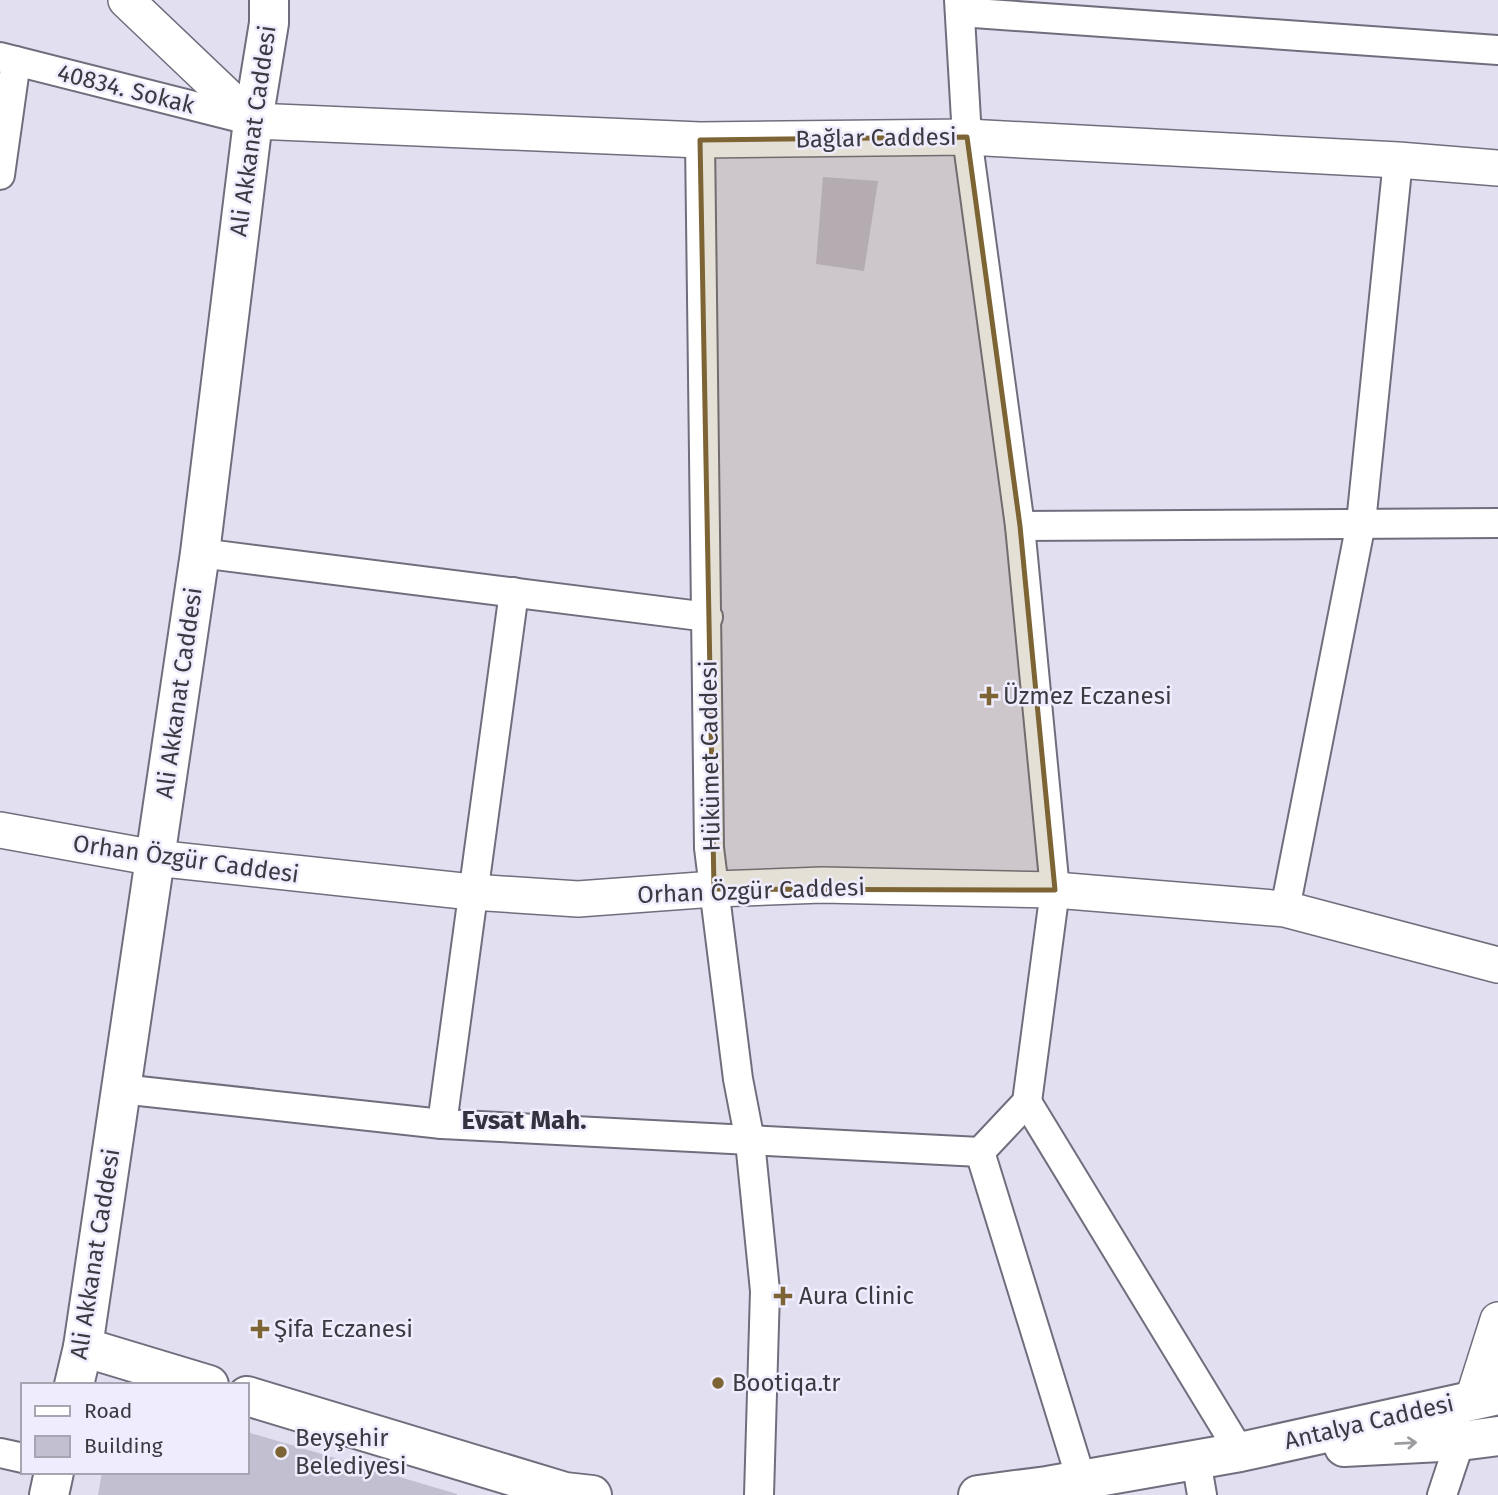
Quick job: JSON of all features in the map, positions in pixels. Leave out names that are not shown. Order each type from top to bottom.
[{"type":"main road","name":"Ali Akkanat Caddesi","points":[[74,1383],[83,1347],[200,553],[253,121],[269,23],[268,0]]},
{"type":"main road","points":[[83,1347],[202,1383]]},
{"type":"main road","points":[[248,1396],[526,1488],[592,1495]]},
{"type":"main road","points":[[1460,1441],[1486,1397]]},
{"type":"main road","name":"Antalya Caddesi","points":[[978,1495],[1199,1477],[1240,1452],[1486,1397]]},
{"type":"main road","name":"Antalya Caddesi","points":[[1240,1452],[1460,1441],[1498,1436]]},
{"type":"main road","points":[[49,1495],[54,1474]]},
{"type":"street","points":[[126,0],[253,121]]},
{"type":"street","points":[[121,1089],[442,1124],[980,1152],[1027,1102],[1055,890],[1020,526],[967,137],[960,6],[1498,50]]},
{"type":"street","points":[[0,175],[8,59]]},
{"type":"street","name":"40834. Sokak","points":[[8,59],[253,121]]},
{"type":"street","name":"Bağlar Caddesi","points":[[253,121],[700,140],[967,137],[1398,160],[1498,168]]},
{"type":"street","name":"Hükümet Caddesi","points":[[700,140],[709,848],[738,1079],[751,1140],[765,1291],[759,1495]]},
{"type":"street","points":[[1285,909],[1361,523],[1398,160]]},
{"type":"street","points":[[1020,526],[1498,523]]},
{"type":"street","points":[[200,553],[708,617]]},
{"type":"street","points":[[442,1124],[514,592]]},
{"type":"street","name":"Orhan Özgür Caddesi","points":[[0,831],[155,858],[472,892],[578,899],[715,889],[822,885],[1055,890],[1285,909],[1498,965]]},
{"type":"street","points":[[1027,1102],[1240,1452]]},
{"type":"street","points":[[980,1152],[1058,1487]]},
{"type":"street","points":[[1486,1397],[1498,1320]]},
{"type":"street","points":[[1442,1495],[1460,1441]]},
{"type":"street","points":[[0,1453],[21,1458]]},
{"type":"highlighted area","points":[[967,137],[1020,526],[1055,890],[714,889],[700,140]]},
{"type":"building","points":[[823,177],[878,181],[864,271],[816,264]]},
{"type":"building","name":"Beyşehir Belediyesi","points":[[248,1432],[457,1494],[457,1495],[98,1495],[102,1474],[248,1474]]},
{"type":"place","name":"Üzmez Eczanesi","points":[[989,696]]},
{"type":"place","name":"Aura Clinic","points":[[783,1296]]},
{"type":"place","name":"Şifa Eczanesi","points":[[260,1329]]},
{"type":"place","name":"Bootiqa.tr","points":[[718,1383]]},
{"type":"place","name":"Beyşehir Belediyesi","points":[[281,1452]]},
{"type":"district","name":"Evsat Mah.","points":[[524,1120]]}]
